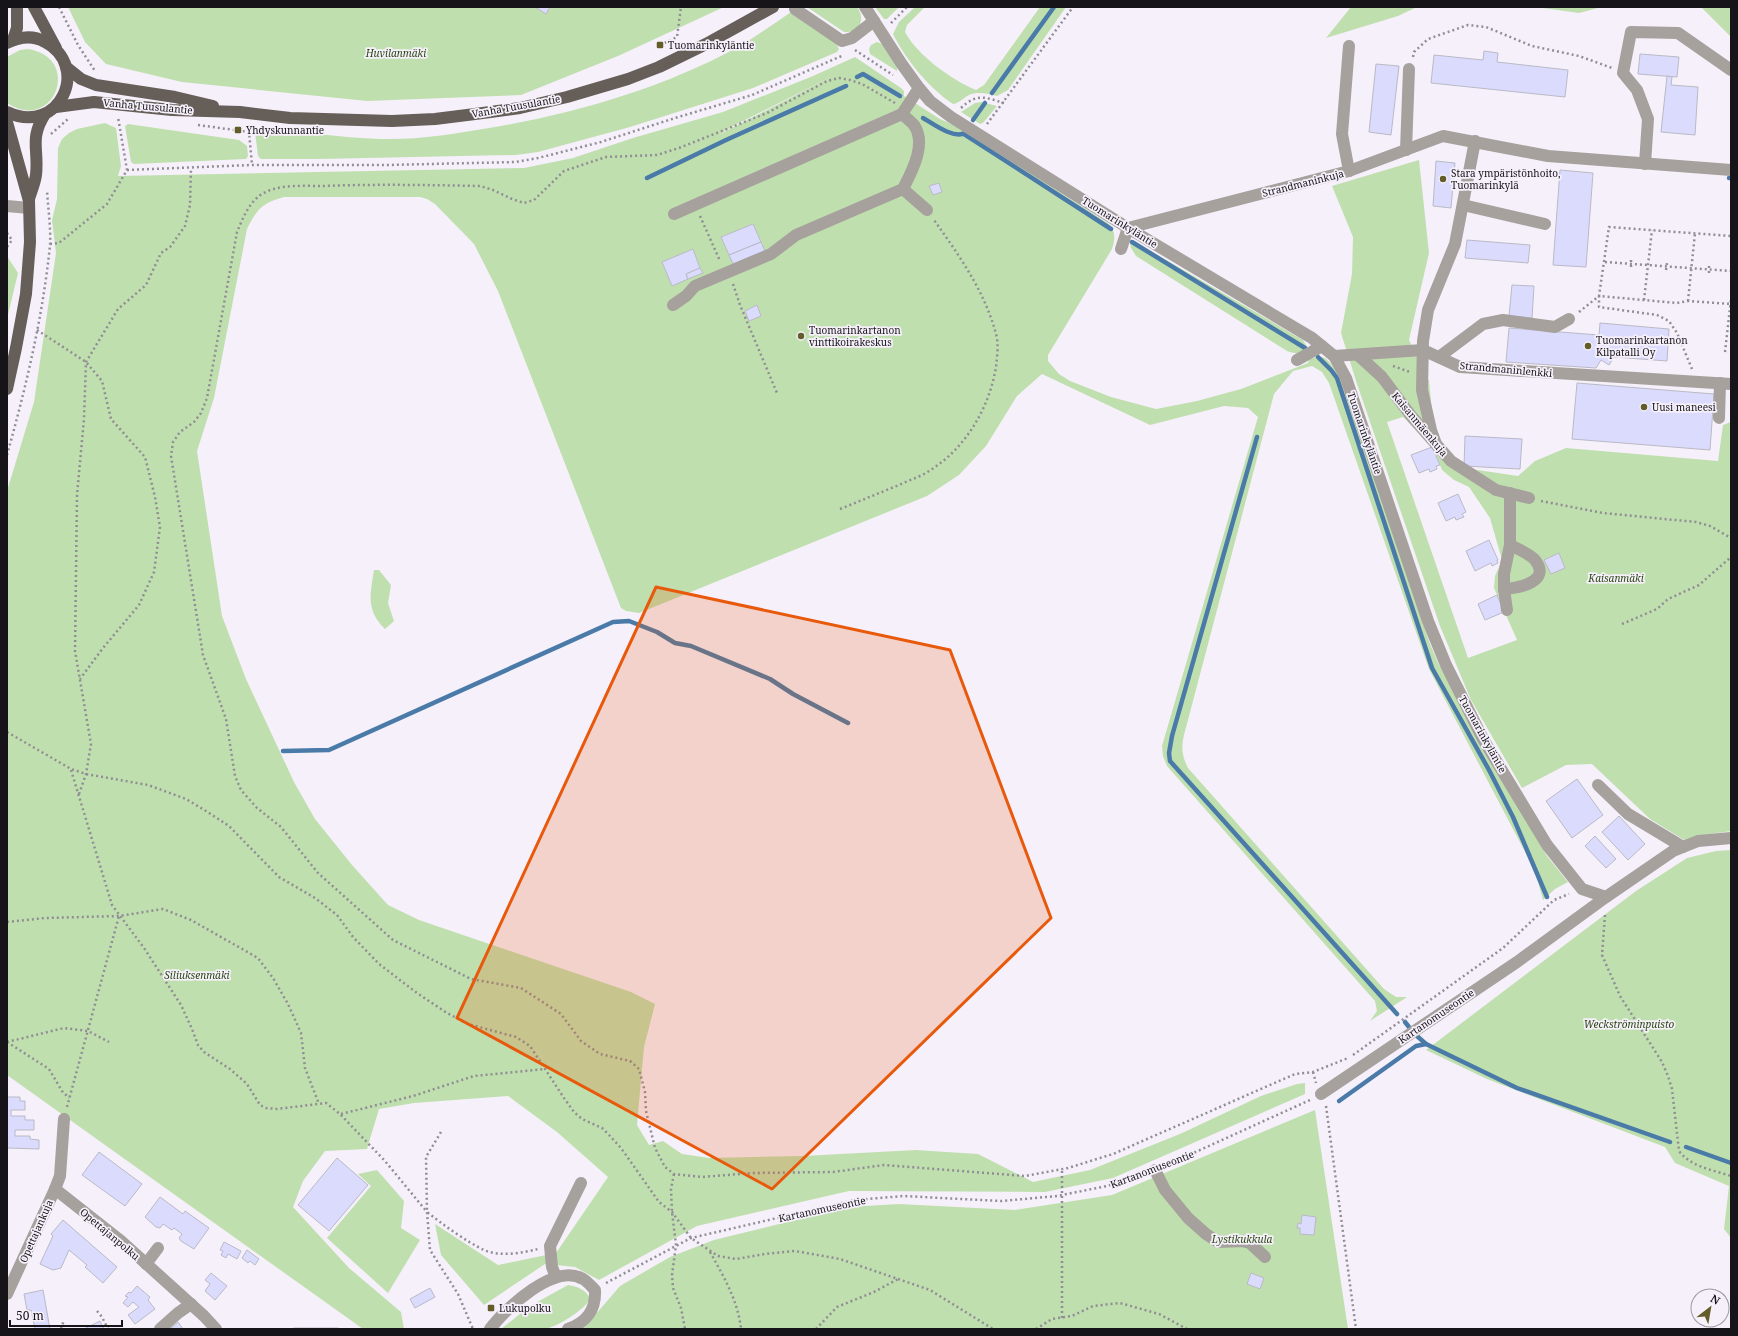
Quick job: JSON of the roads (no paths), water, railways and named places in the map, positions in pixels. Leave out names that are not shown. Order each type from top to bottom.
[{"type":"main road","points":[[10,42],[17,28],[17,7]]},
{"type":"main road","points":[[7,112],[18,117],[31,118],[45,114],[56,107],[63,98],[68,83],[63,58],[56,49],[34,7]]},
{"type":"main road","name":"Vanha Tuusulantie","points":[[56,107],[94,102],[172,110],[240,112],[290,118],[392,120],[435,119],[520,108],[567,97],[628,79],[659,67],[706,44],[773,7]]},
{"type":"main road","points":[[10,42],[31,37],[41,39],[56,49]]},
{"type":"main road","name":"Vanha Tuusulantie","points":[[66,67],[81,79],[96,85],[175,97],[240,112]]},
{"type":"main road","points":[[29,204],[36,175],[35,134],[38,125],[45,114]]},
{"type":"main road","points":[[7,122],[29,204],[30,242],[26,294],[7,388]]},
{"type":"street","name":"Tuomarinkyläntie","points":[[865,7],[919,88],[930,101],[951,117],[1128,228],[1312,338],[1334,356],[1346,378],[1428,621],[1446,665],[1484,739],[1543,838],[1582,889],[1606,897]]},
{"type":"street","points":[[795,9],[842,41],[877,27]]},
{"type":"street","points":[[1645,164],[1648,119],[1637,90],[1623,72],[1631,32],[1678,33],[1731,70]]},
{"type":"street","points":[[1349,46],[1342,134],[1349,171]]},
{"type":"street","points":[[1406,150],[1409,69]]},
{"type":"street","points":[[674,214],[904,112],[919,88]]},
{"type":"street","points":[[673,305],[686,296],[695,286],[771,254],[796,235],[903,190],[916,161],[919,140],[917,130],[904,112]]},
{"type":"street","name":"Strandmaninkuja","points":[[1128,228],[1349,171],[1443,136],[1475,141]]},
{"type":"street","points":[[1436,444],[1430,430],[1422,390],[1423,341],[1428,310],[1455,244],[1475,141],[1548,156],[1731,170]]},
{"type":"street","points":[[903,190],[927,210]]},
{"type":"street","points":[[7,206],[29,204]]},
{"type":"street","points":[[1463,205],[1546,224]]},
{"type":"street","points":[[1121,249],[1128,228]]},
{"type":"street","points":[[1439,357],[1483,324],[1492,321],[1503,320],[1555,327],[1569,320]]},
{"type":"street","points":[[1297,360],[1322,346]]},
{"type":"street","points":[[1334,356],[1358,355],[1387,351],[1423,350]]},
{"type":"street","name":"Strandmaninlenkki","points":[[1423,350],[1460,367],[1726,384]]},
{"type":"street","name":"Kaisanmäenkuja","points":[[1358,355],[1382,377],[1412,417],[1450,461],[1496,490],[1529,498]]},
{"type":"street","points":[[1726,384],[1716,419],[1731,412]]},
{"type":"street","points":[[1507,610],[1504,589],[1504,574],[1510,545],[1510,493]]},
{"type":"street","points":[[1504,589],[1518,588],[1529,585],[1535,580],[1538,573],[1538,566],[1534,559],[1510,545]]},
{"type":"street","points":[[1598,785],[1628,814],[1683,847]]},
{"type":"street","points":[[1606,897],[1673,851],[1698,841],[1731,838]]},
{"type":"street","name":"Kartanomuseontie","points":[[1321,1094],[1517,962],[1606,897]]},
{"type":"street","points":[[55,1189],[60,1176],[64,1119]]},
{"type":"street","points":[[1155,1170],[1165,1190],[1188,1218],[1206,1234],[1218,1242],[1242,1241],[1250,1243],[1265,1257]]},
{"type":"street","points":[[556,1277],[552,1267],[550,1246],[581,1183]]},
{"type":"street","name":"Opettajanpolku","points":[[55,1189],[121,1241],[191,1304],[216,1329]]},
{"type":"street","name":"Opettajankuja","points":[[7,1294],[55,1189]]},
{"type":"street","points":[[146,1264],[158,1248]]},
{"type":"street","points":[[490,1329],[500,1316],[542,1282],[556,1277],[571,1275],[583,1279],[594,1290],[596,1301],[591,1312],[577,1325],[568,1329]]},
{"type":"street","points":[[160,1329],[191,1304]]},
{"type":"waterway","points":[[992,93],[1054,7]]},
{"type":"waterway","points":[[857,77],[863,74],[900,96]]},
{"type":"waterway","points":[[647,178],[726,140],[846,86]]},
{"type":"waterway","points":[[973,120],[985,103]]},
{"type":"waterway","points":[[923,118],[949,132],[955,134],[965,133]]},
{"type":"waterway","points":[[964,134],[1111,229]]},
{"type":"waterway","points":[[1132,242],[1305,348]]},
{"type":"waterway","points":[[1318,357],[1337,378],[1432,668],[1489,770],[1513,817],[1547,897]]},
{"type":"waterway","points":[[1257,437],[1172,736],[1169,753],[1170,761],[1397,1014]]},
{"type":"waterway","points":[[283,751],[329,750],[613,622],[629,621],[657,632],[675,643],[691,646],[770,679],[793,694],[848,723]]},
{"type":"waterway","points":[[1405,1022],[1409,1027]]},
{"type":"waterway","points":[[1417,1036],[1426,1044],[1517,1088],[1670,1142]]},
{"type":"waterway","points":[[1339,1101],[1416,1046],[1426,1044]]},
{"type":"waterway","points":[[1686,1147],[1731,1163]]},
{"type":"place","name":"Tuomarinkyläntie","points":[[660,45]]},
{"type":"place","name":"Yhdyskunnantie","points":[[238,130]]},
{"type":"place","name":"Stara ympäristönhoito, Tuomarinkylä","points":[[1443,179]]},
{"type":"place","name":"Tuomarinkartanon vinttikoirakeskus","points":[[801,336]]},
{"type":"place","name":"Tuomarinkartanon Kilpatalli Oy","points":[[1588,346]]},
{"type":"place","name":"Uusi maneesi","points":[[1644,407]]},
{"type":"place","name":"Lukupolku","points":[[491,1308]]},
{"type":"park label","name":"Huvilanmäki","points":[[396,53]]},
{"type":"park label","name":"Kaisanmäki","points":[[1616,578]]},
{"type":"park label","name":"Siliuksenmäki","points":[[197,975]]},
{"type":"park label","name":"Weckströminpuisto","points":[[1629,1024]]},
{"type":"park label","name":"Lystikukkula","points":[[1242,1239]]}]
